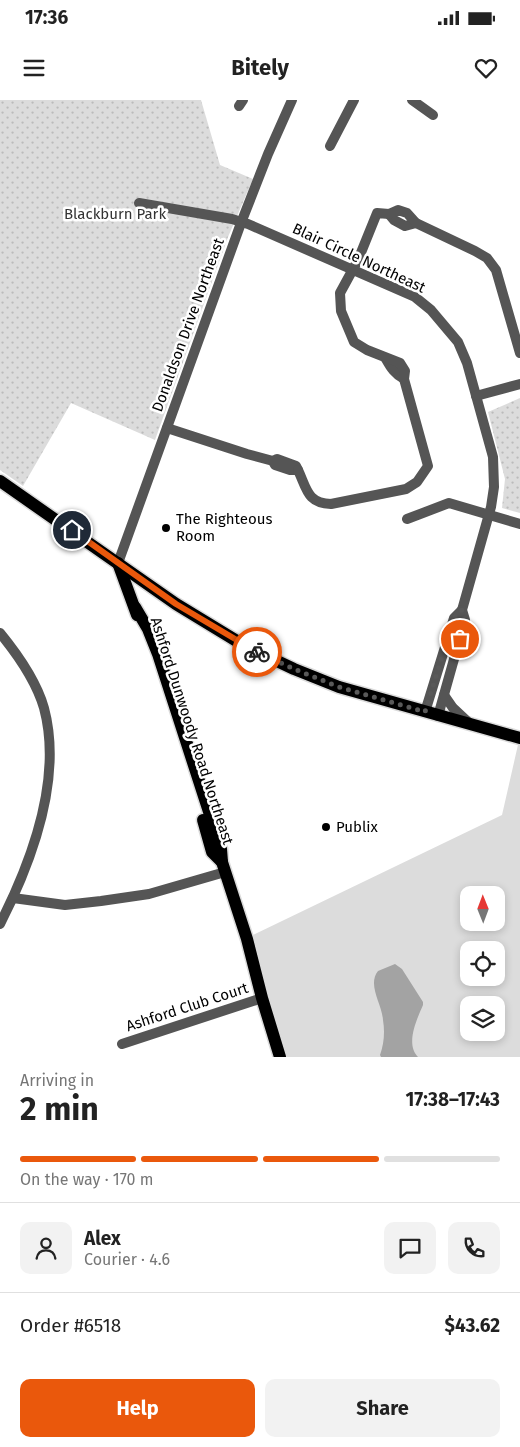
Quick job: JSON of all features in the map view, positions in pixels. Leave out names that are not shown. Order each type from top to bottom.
[{"type":"main road","points":[[0,481],[176,604],[245,646],[339,687],[520,738]]},
{"type":"main road","name":"Ashford Dunwoody Road Northeast","points":[[118,563],[135,607],[138,623],[173,722],[212,852],[224,867],[247,938],[262,998],[280,1057]]},
{"type":"street","name":"Donaldson Drive Northeast","points":[[118,563],[241,222],[292,100]]},
{"type":"street","points":[[330,146],[354,100]]},
{"type":"street","points":[[412,100],[433,114]]},
{"type":"street","name":"Blair Circle Northeast","points":[[138,203],[248,224],[415,297],[431,310],[458,342],[468,363],[493,457],[494,487],[462,610],[454,618],[425,712]]},
{"type":"street","points":[[167,428],[247,454],[273,461],[278,459],[294,471],[298,470],[311,498],[321,504],[331,504],[406,489],[417,482],[428,466],[404,379],[397,376],[386,359],[354,342],[341,311],[340,293],[358,260],[377,213],[389,214],[398,210],[407,213],[416,223],[487,258],[496,270],[520,353]]},
{"type":"street","points":[[476,396],[520,384]]},
{"type":"street","points":[[407,519],[449,503],[520,524]]},
{"type":"street","name":"Blair Circle Northeast","points":[[438,716],[465,620],[462,610]]},
{"type":"street","points":[[0,633],[16,653],[32,679],[44,707],[48,731],[49,767],[45,803],[38,833],[13,898],[0,924]]},
{"type":"street","points":[[444,695],[453,708],[471,725]]},
{"type":"street","points":[[13,898],[65,905],[149,894],[224,867]]},
{"type":"street","name":"Ashford Club Court","points":[[122,1044],[262,998]]},
{"type":"green space","name":"Blackburn Park","points":[[0,100],[201,100],[220,165],[253,179],[228,237],[155,440],[71,403],[23,486],[0,470]]},
{"type":"green space","points":[[520,398],[520,513],[502,508],[505,479],[488,412]]},
{"type":"green space","points":[[520,736],[520,1057],[280,1057],[249,937],[502,815]]},
{"type":"shaded area","points":[[395,964],[402,969],[423,1002],[412,1039],[414,1052],[418,1057],[381,1057],[380,1055],[384,1024],[374,982],[378,971]]},
{"type":"way so far","points":[[257,652],[339,687],[425,712],[454,618],[462,610],[465,620],[460,639]]},
{"type":"place","name":"The Righteous Room","points":[[166,528]]},
{"type":"place","name":"Publix","points":[[326,827]]},
{"type":"route","points":[[72,530],[176,604],[257,652]]}]
